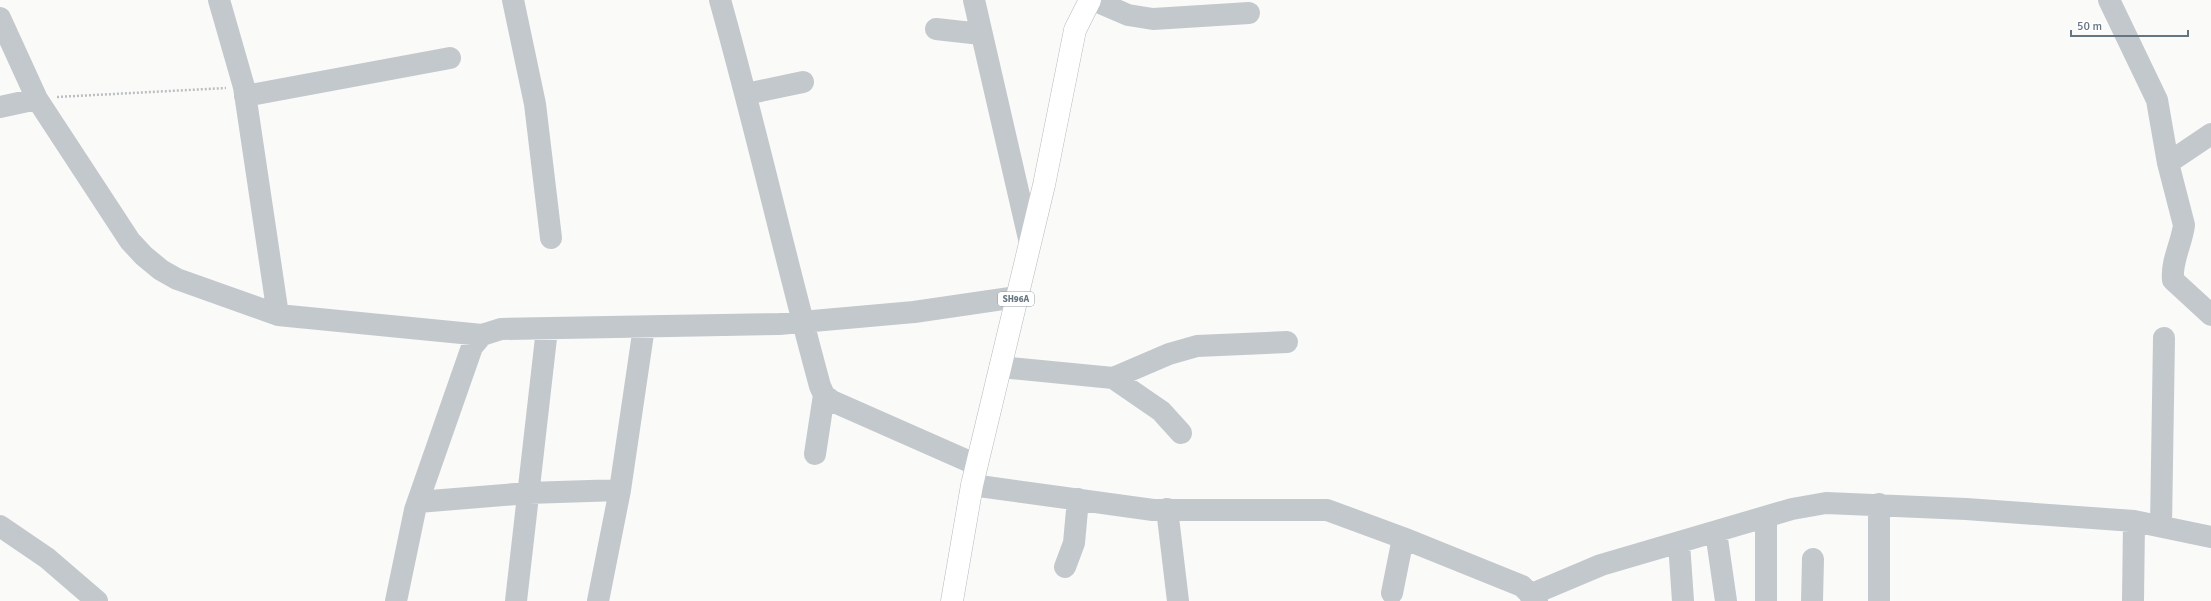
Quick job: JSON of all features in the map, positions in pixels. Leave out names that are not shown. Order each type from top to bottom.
[{"type":"main road","name":"SH96A","points":[[952,601],[974,475],[1030,243],[1075,30],[1090,0]]},
{"type":"street","points":[[219,0],[244,92],[278,315]]},
{"type":"street","points":[[513,0],[535,104],[551,238]]},
{"type":"street","points":[[720,0],[746,94],[803,322],[820,386],[824,395],[832,401],[974,475],[1078,499],[1153,510],[1327,510],[1403,538],[1522,586],[1533,598],[1602,565],[1766,517],[1826,503],[1879,504],[2134,521],[2211,537]]},
{"type":"street","points":[[974,0],[1030,243]]},
{"type":"street","points":[[1093,0],[1139,18],[1153,19],[1249,13]]},
{"type":"street","points":[[2113,2],[2157,100],[2168,163],[2184,225],[2183,234],[2173,265],[2173,280],[2211,315]]},
{"type":"street","points":[[0,18],[37,99],[130,241],[144,256],[161,270],[177,279],[278,315],[482,335],[501,329],[644,327],[803,322],[914,312],[1017,297]]},
{"type":"street","points":[[936,29],[981,34]]},
{"type":"street","points":[[244,92],[450,58]]},
{"type":"street","points":[[746,94],[803,82]]},
{"type":"street","points":[[0,107],[37,99]]},
{"type":"street","points":[[2168,163],[2211,134]]},
{"type":"street","points":[[598,601],[620,490],[644,327]]},
{"type":"street","points":[[516,601],[547,329]]},
{"type":"street","points":[[396,601],[418,502],[472,347],[482,335]]},
{"type":"street","points":[[2161,526],[2164,338]]},
{"type":"street","points":[[1000,367],[1113,378],[1169,354],[1197,346],[1286,342]]},
{"type":"street","points":[[1113,378],[1161,411],[1181,433]]},
{"type":"street","points":[[816,454],[824,395]]},
{"type":"street","points":[[418,502],[528,493],[620,490]]},
{"type":"street","points":[[1065,567],[1074,543],[1078,499]]},
{"type":"street","points":[[1879,504],[1879,601]]},
{"type":"street","points":[[1167,509],[1176,600]]},
{"type":"street","points":[[1766,517],[1766,601]]},
{"type":"street","points":[[2133,601],[2134,521]]},
{"type":"street","points":[[0,526],[47,558],[97,601]]},
{"type":"street","points":[[1716,532],[1726,601]]},
{"type":"street","points":[[1392,593],[1403,538]]},
{"type":"street","points":[[1679,543],[1683,601]]},
{"type":"street","points":[[1812,601],[1813,559]]},
{"type":"path","points":[[37,99],[244,92]]}]
